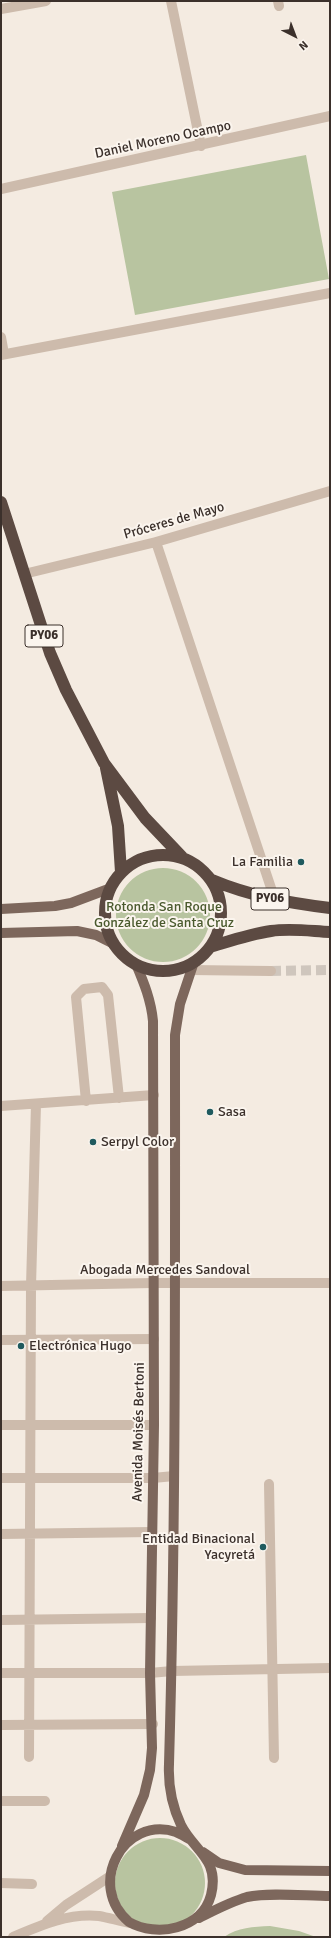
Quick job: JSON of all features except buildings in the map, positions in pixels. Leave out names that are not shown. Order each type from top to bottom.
[{"type":"highway","name":"PY06","points":[[1,502],[50,653],[66,690],[104,763],[145,818],[182,857]]},
{"type":"highway","name":"PY06","points":[[104,763],[118,826],[122,872]]},
{"type":"highway","name":"PY06","points":[[164,854],[182,857],[199,866],[212,880],[219,894],[222,914],[218,933],[210,947],[193,966],[165,971],[150,970],[136,964],[120,952],[114,944],[106,921],[106,904],[111,888],[122,872],[136,861],[150,856],[164,854]]},
{"type":"highway","name":"PY06","points":[[212,880],[237,890],[276,900],[330,908]]},
{"type":"highway","name":"PY06","points":[[210,947],[254,934],[272,931],[330,932]]},
{"type":"main road","points":[[1,909],[55,906],[71,903],[111,888]]},
{"type":"main road","points":[[1,933],[78,931],[96,935],[114,944]]},
{"type":"main road","name":"Avenida Moisés Bertoni","points":[[121,1849],[134,1838],[146,1832],[162,1830],[177,1832],[191,1840],[203,1852],[210,1866],[211,1873],[211,1895],[205,1908],[196,1920],[184,1928],[170,1933],[156,1933],[142,1930],[130,1923],[118,1910],[111,1894],[109,1876],[111,1867],[121,1849],[144,1795],[149,1776],[153,1724],[150,1673],[154,1425],[154,1339],[152,1283],[154,1095],[151,1004],[136,964]]},
{"type":"main road","name":"Avenida Moisés Bertoni","points":[[191,1840],[178,1816],[170,1786],[169,1771],[172,1671],[174,1476],[175,1035],[180,1004],[193,966]]},
{"type":"main road","points":[[203,1852],[219,1863],[245,1870],[330,1871]]},
{"type":"main road","points":[[196,1920],[232,1902],[249,1897],[265,1895],[330,1896]]},
{"type":"street","points":[[1,9],[46,1]]},
{"type":"street","points":[[171,1],[201,146]]},
{"type":"street","name":"Daniel Moreno Ocampo","points":[[1,189],[201,146],[330,116]]},
{"type":"street","points":[[1,337],[3,354],[330,293]]},
{"type":"street","name":"Próceres de Mayo","points":[[24,574],[156,542],[330,490]]},
{"type":"street","points":[[156,542],[276,900]]},
{"type":"street","points":[[193,966],[271,971]]},
{"type":"street","points":[[86,1101],[76,997],[84,989],[102,987],[108,995],[119,1098]]},
{"type":"street","points":[[1,1106],[154,1095]]},
{"type":"street","points":[[29,1757],[31,1286],[36,1104]]},
{"type":"street","name":"Abogada Mercedes Sandoval","points":[[1,1286],[152,1283],[330,1283]]},
{"type":"street","points":[[1,1340],[154,1339]]},
{"type":"street","points":[[1,1425],[154,1425]]},
{"type":"street","points":[[1,1478],[153,1478],[174,1476]]},
{"type":"street","points":[[269,1484],[274,1670],[274,1758]]},
{"type":"street","points":[[1,1534],[152,1532]]},
{"type":"street","points":[[1,1620],[151,1618]]},
{"type":"street","points":[[1,1673],[150,1673],[172,1671],[330,1668]]},
{"type":"street","points":[[1,1725],[153,1724]]},
{"type":"street","points":[[1,1801],[45,1801]]},
{"type":"street","points":[[46,1922],[66,1905],[109,1876]]},
{"type":"street","points":[[1,1884],[32,1884]]},
{"type":"street","points":[[13,1937],[46,1922],[71,1916],[99,1916],[130,1923]]},
{"type":"green space","points":[[306,155],[329,279],[135,315],[112,192]]},
{"type":"green space","name":"Rotonda San Roque González de Santa Cruz","points":[[154,868],[172,868],[181,871],[197,881],[207,897],[210,906],[210,924],[207,933],[197,949],[181,959],[172,962],[154,962],[145,959],[129,949],[119,933],[116,924],[116,906],[119,897],[129,881],[145,871]]},
{"type":"green space","points":[[160,1838],[169,1839],[185,1846],[197,1858],[204,1874],[204,1892],[197,1908],[185,1920],[169,1927],[160,1928],[151,1927],[135,1920],[123,1908],[116,1892],[115,1883],[116,1874],[123,1858],[135,1846],[151,1839]]},
{"type":"green space","points":[[270,1926],[299,1931],[316,1937],[224,1937],[240,1929]]},
{"type":"tunnel","points":[[271,971],[330,970]]},
{"type":"place","name":"La Familia","points":[[301,862]]},
{"type":"place","name":"Sasa","points":[[210,1112]]},
{"type":"place","name":"Serpyl Color","points":[[93,1142]]},
{"type":"place","name":"Electrónica Hugo","points":[[21,1346]]},
{"type":"place","name":"Entidad Binacional Yacyretá","points":[[263,1547]]}]
